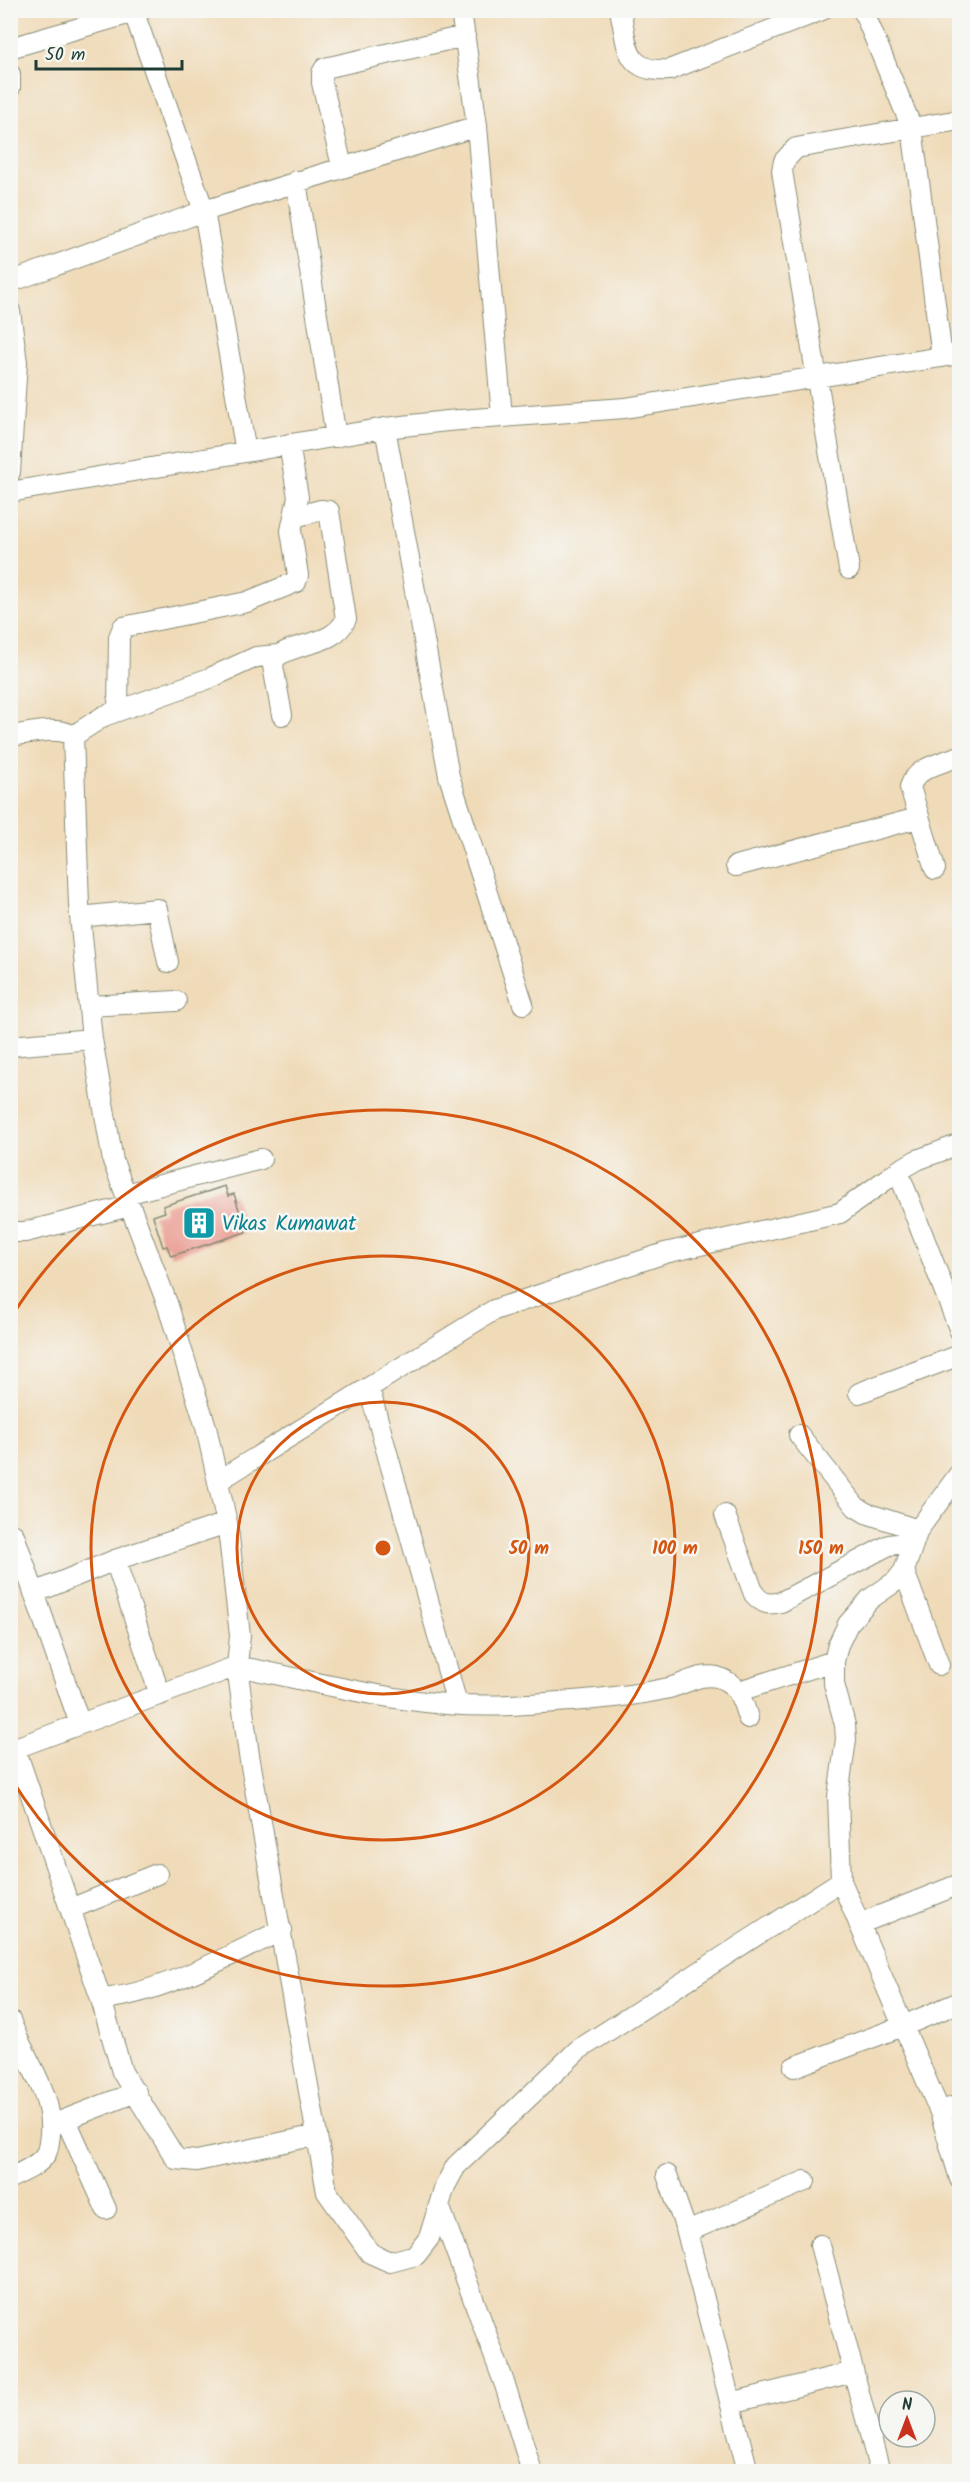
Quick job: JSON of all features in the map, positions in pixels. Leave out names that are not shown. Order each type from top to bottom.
[{"type":"street","points":[[461,10],[477,126],[502,417]]},
{"type":"street","points":[[620,10],[632,58],[641,68],[652,71],[669,70],[822,10]]},
{"type":"street","points":[[10,492],[385,428],[625,408],[951,356],[912,128],[863,10]]},
{"type":"street","points":[[10,48],[136,11],[204,211],[246,452]]},
{"type":"street","points":[[342,166],[322,83],[322,73],[325,68],[465,36]]},
{"type":"street","points":[[10,74],[13,84],[10,88]]},
{"type":"street","points":[[849,569],[782,171],[784,161],[796,148],[960,120]]},
{"type":"street","points":[[10,282],[204,211],[342,166],[477,126]]},
{"type":"street","points":[[296,181],[336,436]]},
{"type":"street","points":[[10,311],[16,362],[10,472]]},
{"type":"street","points":[[385,428],[449,776],[523,1005]]},
{"type":"street","points":[[117,711],[121,629],[247,602],[292,585],[298,575],[291,531],[298,497],[289,444]]},
{"type":"street","points":[[73,736],[117,711],[210,678],[256,657],[278,655],[322,639],[340,628],[346,619],[329,511],[326,509],[294,517]]},
{"type":"street","points":[[278,655],[273,666],[282,715]]},
{"type":"street","points":[[10,736],[50,731],[68,732],[73,736],[80,917],[88,1006],[113,1161],[178,1337],[206,1427],[227,1523],[240,1636],[237,1666],[249,1755],[327,2192],[370,2253],[390,2262],[416,2255],[429,2238],[445,2186],[456,2166],[578,2050],[713,1961],[841,1881]]},
{"type":"street","points":[[935,869],[911,796],[913,777],[960,756]]},
{"type":"street","points":[[736,866],[918,818]]},
{"type":"street","points":[[80,917],[157,909],[168,962]]},
{"type":"street","points":[[88,1006],[176,1001]]},
{"type":"street","points":[[10,1046],[92,1039]]},
{"type":"street","points":[[218,1481],[494,1310],[665,1253],[840,1213],[897,1171],[917,1160],[960,1144]]},
{"type":"street","points":[[10,1232],[25,1232],[261,1159]]},
{"type":"street","points":[[897,1171],[960,1331]]},
{"type":"street","points":[[859,1393],[960,1355]]},
{"type":"street","points":[[369,1388],[410,1526],[457,1704]]},
{"type":"street","points":[[799,1435],[856,1508],[916,1536]]},
{"type":"street","points":[[960,1473],[916,1536],[904,1571],[896,1581],[870,1599],[848,1624],[838,1645],[834,1661],[834,1684],[845,1725],[846,1738],[838,1796],[841,1881],[940,2112],[960,2179]]},
{"type":"street","points":[[725,1515],[754,1594],[761,1602],[770,1605],[781,1602],[890,1545],[916,1536]]},
{"type":"street","points":[[34,1593],[115,1560],[227,1523]]},
{"type":"street","points":[[14,1535],[80,1724]]},
{"type":"street","points":[[115,1560],[160,1695]]},
{"type":"street","points":[[904,1571],[939,1665]]},
{"type":"street","points":[[739,1691],[834,1661]]},
{"type":"street","points":[[316,2134],[197,2161],[176,2159],[122,2072],[101,1999],[13,1749],[237,1666],[367,1695],[457,1704],[509,1705],[638,1693],[670,1688],[698,1677],[715,1677],[729,1682],[739,1691],[748,1718]]},
{"type":"street","points":[[70,1909],[157,1874]]},
{"type":"street","points":[[859,1924],[960,1884]]},
{"type":"street","points":[[101,1999],[142,1991],[213,1963],[282,1930]]},
{"type":"street","points":[[794,2067],[960,2002]]},
{"type":"street","points":[[10,2020],[15,2047],[47,2097],[106,2209]]},
{"type":"street","points":[[10,2178],[31,2168],[46,2154],[59,2122],[136,2092]]},
{"type":"street","points":[[940,2112],[960,2104]]},
{"type":"street","points":[[667,2175],[687,2232],[748,2472]]},
{"type":"street","points":[[687,2232],[805,2181]]},
{"type":"street","points":[[440,2208],[505,2385],[532,2472]]},
{"type":"street","points":[[819,2245],[880,2472]]},
{"type":"street","points":[[731,2403],[853,2372]]},
{"type":"building","name":"Vikas Kumawat","points":[[225,1186],[228,1196],[234,1194],[246,1232],[171,1256],[167,1246],[163,1247],[153,1216],[165,1212],[163,1206]]},
{"type":"place","name":"Vikas Kumawat","points":[[199,1223]]}]
